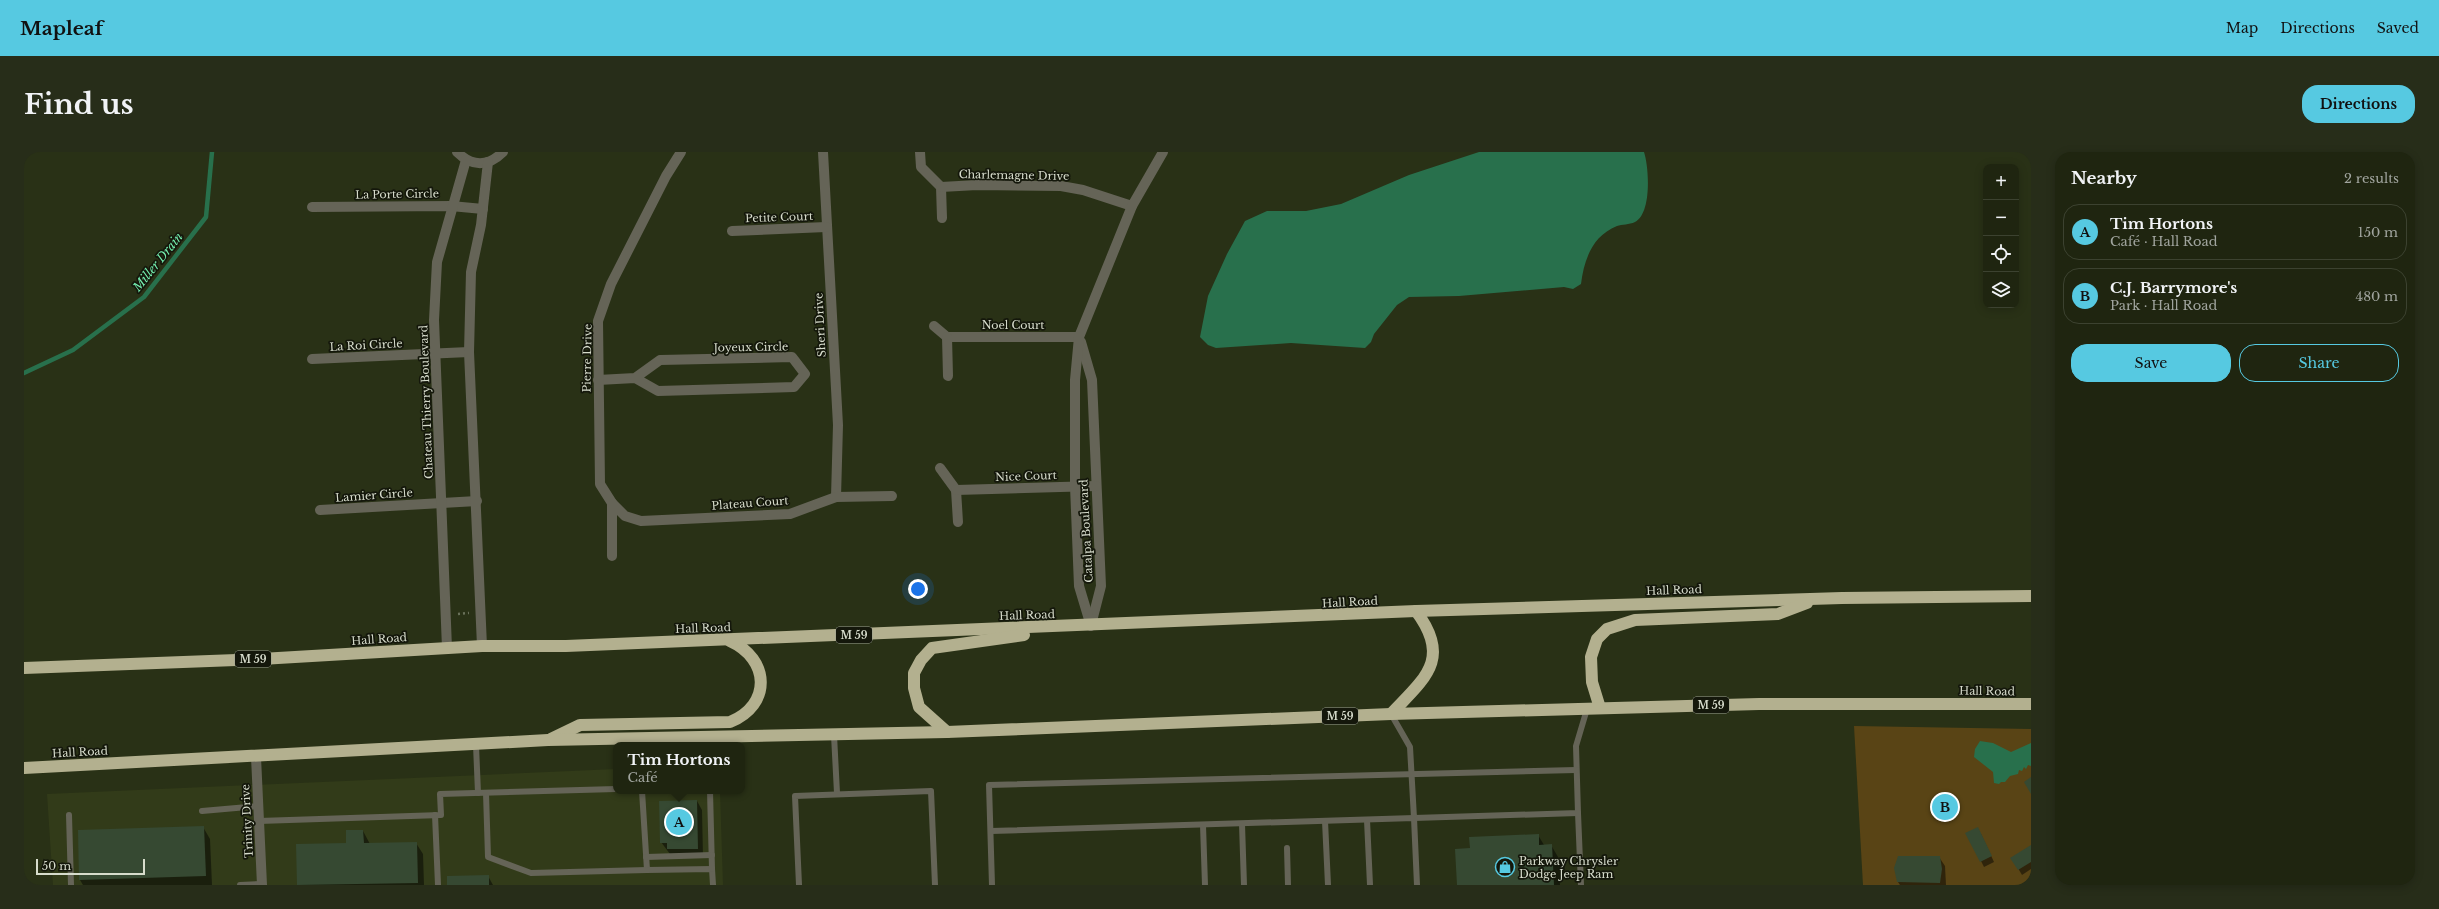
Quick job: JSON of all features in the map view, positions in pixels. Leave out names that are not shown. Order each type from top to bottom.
[{"type":"highway","name":"Hall Road","points":[[24,668],[261,659],[482,646],[566,646],[728,640],[1091,626],[1416,611],[1816,599],[2031,596]]},
{"type":"highway","points":[[1600,708],[1592,682],[1591,657],[1597,639],[1607,629],[1635,620],[1778,614],[1816,599]]},
{"type":"highway","points":[[1391,714],[1427,675],[1433,654],[1433,638],[1416,611]]},
{"type":"highway","points":[[947,732],[919,707],[914,688],[914,673],[921,660],[932,648],[1091,626]]},
{"type":"highway","points":[[548,740],[580,725],[730,722],[741,718],[759,695],[761,682],[759,668],[753,657],[744,648],[728,640]]},
{"type":"highway","name":"Hall Road","points":[[648,742],[947,732],[1391,714],[1600,708],[1759,704],[2031,704]]},
{"type":"highway","name":"Hall Road","points":[[24,768],[548,740],[613,743]]},
{"type":"street","points":[[457,152],[466,160],[480,164],[495,160],[503,152]]},
{"type":"street","name":"Pierre Drive","points":[[612,503],[600,484],[598,321],[611,284],[666,176],[681,152]]},
{"type":"street","name":"Sheri Drive","points":[[824,152],[826,227],[838,425],[836,497]]},
{"type":"street","points":[[920,152],[922,167],[941,187],[942,218]]},
{"type":"street","name":"Catalpa Boulevard","points":[[1091,626],[1079,586],[1075,380],[1079,337],[1132,206],[1163,152]]},
{"type":"street","name":"Chateau Thierry Boulevard","points":[[447,648],[434,320],[437,262],[451,206],[466,160]]},
{"type":"street","points":[[482,646],[477,501],[469,352],[471,272],[483,209],[488,162]]},
{"type":"street","name":"Charlemagne Drive","points":[[941,187],[977,184],[1061,186],[1083,190],[1132,206]]},
{"type":"street","name":"La Porte Circle","points":[[312,207],[451,206],[483,209]]},
{"type":"street","name":"Petite Court","points":[[732,231],[826,227]]},
{"type":"street","points":[[934,326],[947,337],[948,376]]},
{"type":"street","name":"Noel Court","points":[[947,337],[1079,337]]},
{"type":"street","name":"Catalpa Boulevard","points":[[1079,337],[1092,380],[1101,586],[1091,626]]},
{"type":"street","name":"La Roi Circle","points":[[312,360],[469,352]]},
{"type":"street","name":"Joyeux Circle","points":[[792,357],[805,374],[794,387],[658,391],[636,378],[660,360],[792,357]]},
{"type":"street","points":[[598,380],[636,378]]},
{"type":"street","points":[[940,468],[956,490],[958,522]]},
{"type":"street","name":"Nice Court","points":[[956,490],[1096,486]]},
{"type":"street","name":"Plateau Court","points":[[612,503],[625,516],[641,521],[790,514],[836,497],[892,496]]},
{"type":"street","name":"Lamier Circle","points":[[320,510],[477,501]]},
{"type":"street","points":[[612,503],[612,556]]},
{"type":"street","name":"Trinity Drive","points":[[256,756],[262,885]]},
{"type":"lane","points":[[1581,885],[1576,746],[1587,709]]},
{"type":"lane","points":[[1391,714],[1410,747],[1417,885]]},
{"type":"lane","points":[[834,735],[837,794]]},
{"type":"lane","points":[[476,745],[478,793]]},
{"type":"lane","points":[[992,885],[990,785],[1576,770]]},
{"type":"lane","points":[[259,821],[441,815],[440,794],[613,789]]},
{"type":"lane","points":[[798,885],[795,796],[931,791],[935,885]]},
{"type":"lane","points":[[486,793],[488,857],[531,873],[712,869]]},
{"type":"lane","points":[[642,794],[647,870]]},
{"type":"lane","points":[[710,794],[713,885]]},
{"type":"lane","points":[[202,811],[258,806]]},
{"type":"lane","points":[[991,831],[1578,813]]},
{"type":"lane","points":[[69,815],[71,885]]},
{"type":"lane","points":[[435,815],[438,885]]},
{"type":"lane","points":[[1367,820],[1370,885]]},
{"type":"lane","points":[[1325,821],[1328,885]]},
{"type":"lane","points":[[1242,824],[1244,885]]},
{"type":"lane","points":[[1203,825],[1205,885]]},
{"type":"lane","points":[[1287,848],[1288,885]]},
{"type":"lane","points":[[646,857],[712,855]]},
{"type":"lane","points":[[240,885],[262,885]]},
{"type":"path","points":[[453,614],[473,613]]},
{"type":"shaded area","points":[[1479,152],[1644,152],[1648,178],[1647,200],[1640,217],[1635,222],[1619,225],[1608,230],[1595,242],[1584,266],[1581,284],[1573,289],[1564,287],[1459,296],[1409,297],[1397,305],[1374,334],[1371,342],[1365,348],[1291,343],[1216,348],[1208,345],[1200,337],[1208,296],[1227,254],[1245,221],[1267,211],[1306,211],[1341,204],[1409,175]]},
{"type":"shaded area","points":[[1854,726],[2031,729],[2031,885],[1863,885]]},
{"type":"shaded area","points":[[1980,741],[1993,743],[2011,752],[2031,743],[2031,766],[2028,765],[2026,769],[2024,767],[2022,771],[2019,770],[2018,774],[2010,776],[2005,782],[2001,782],[1999,784],[1994,783],[1993,772],[1974,757],[1975,749]]},
{"type":"shaded area","points":[[613,769],[613,794],[720,794],[723,885],[53,885],[47,794]]},
{"type":"building","points":[[2031,777],[2031,794],[2024,782]]},
{"type":"building","points":[[697,800],[698,849],[667,849],[667,843],[660,843],[659,801]]},
{"type":"building","points":[[204,826],[206,876],[79,880],[78,830]]},
{"type":"building","points":[[1978,827],[1992,856],[1980,862],[1965,833]]},
{"type":"building","points":[[346,830],[363,830],[364,843],[417,842],[418,883],[297,885],[296,844],[346,843]]},
{"type":"building","name":"Parkway Chrysler Dodge Jeep Ram","points":[[1539,834],[1539,845],[1552,844],[1554,885],[1457,885],[1455,849],[1470,848],[1469,837]]},
{"type":"building","points":[[2031,845],[2031,862],[2018,870],[2010,858]]},
{"type":"building","points":[[1898,856],[1940,856],[1942,869],[1940,883],[1897,882],[1894,868]]},
{"type":"building","points":[[489,875],[489,885],[447,885],[447,876]]},
{"type":"waterway","name":"Miller Drain","points":[[24,373],[73,350],[144,297],[206,217],[212,152]]},
{"type":"place","name":"C.J. Barrymore's","points":[[1945,807]]},
{"type":"place","name":"Tim Hortons","points":[[679,822]]},
{"type":"place","name":"Parkway Chrysler Dodge Jeep Ram","points":[[1505,867]]}]
